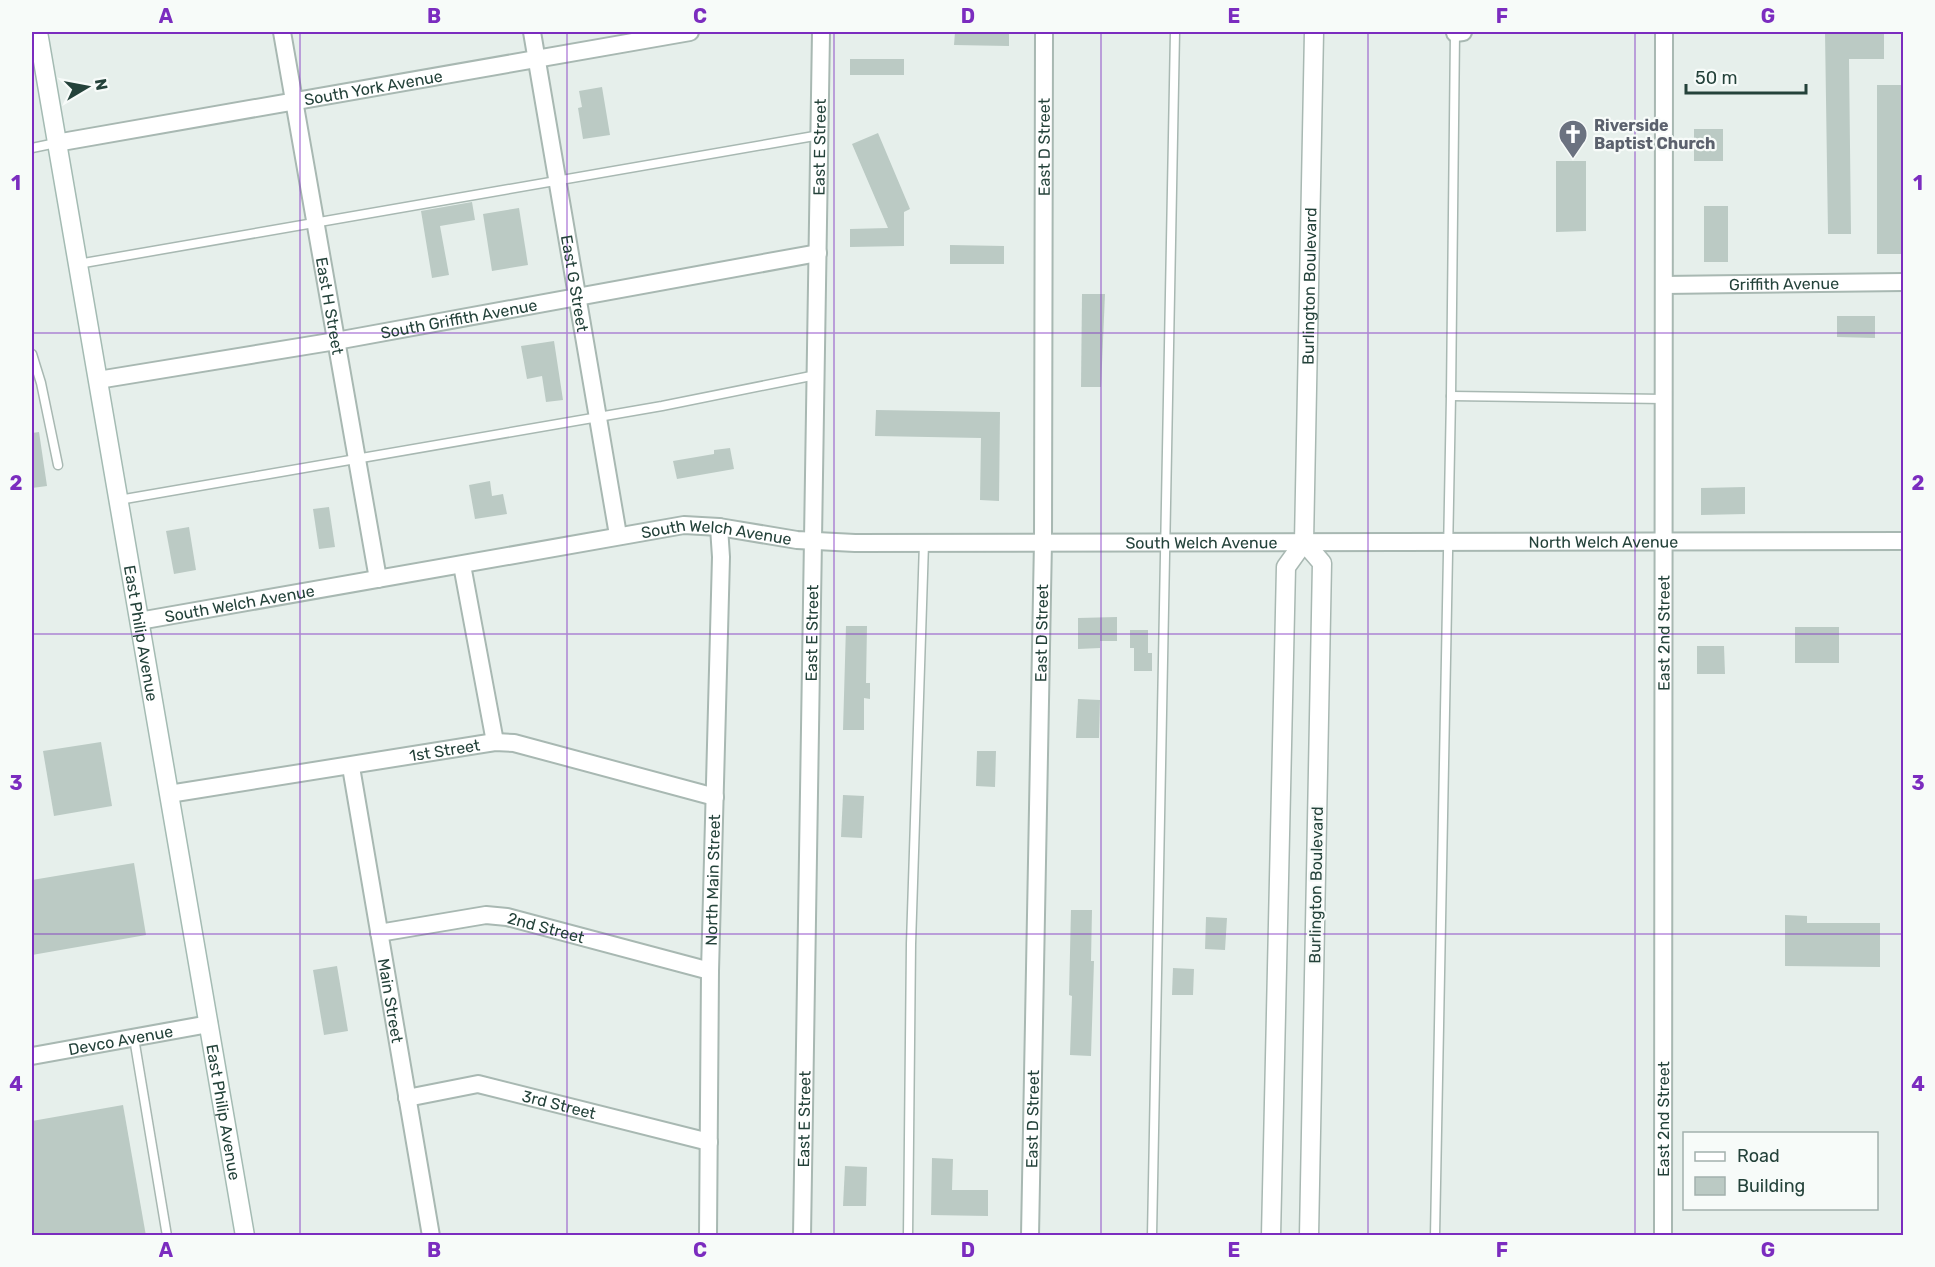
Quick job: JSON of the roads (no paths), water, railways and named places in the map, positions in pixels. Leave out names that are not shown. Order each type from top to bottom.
[{"type":"street","name":"East Philip Avenue","points":[[38,32],[245,1236]]},
{"type":"street","name":"East H Street","points":[[282,32],[378,579]]},
{"type":"street","name":"East G Street","points":[[532,32],[618,535]]},
{"type":"street","name":"South York Avenue","points":[[56,143],[690,32]]},
{"type":"street","name":"East E Street","points":[[802,1236],[821,32]]},
{"type":"street","name":"East D Street","points":[[1030,1236],[1043,541],[1044,32]]},
{"type":"street","name":"Burlington Boulevard","points":[[1309,1236],[1322,563],[1304,542],[1314,32]]},
{"type":"street","name":"East 2nd Street","points":[[1663,1236],[1664,32]]},
{"type":"street","name":"South Griffith Avenue","points":[[98,380],[336,341],[818,253]]},
{"type":"street","name":"Griffith Avenue","points":[[1664,285],[1904,282]]},
{"type":"street","name":"South Welch Avenue","points":[[139,621],[684,525],[719,527],[814,541],[1304,542]]},
{"type":"street","name":"North Main Street","points":[[708,1236],[710,971],[721,557],[719,527]]},
{"type":"street","name":"North Welch Avenue","points":[[1304,542],[1904,541]]},
{"type":"street","points":[[1271,1236],[1286,567],[1304,542]]},
{"type":"street","points":[[462,565],[495,742]]},
{"type":"street","name":"1st Street","points":[[169,794],[495,742],[514,743],[715,797]]},
{"type":"street","name":"Main Street","points":[[351,766],[431,1236]]},
{"type":"street","name":"2nd Street","points":[[379,933],[486,915],[507,917],[710,971]]},
{"type":"street","name":"Devco Avenue","points":[[32,1056],[209,1024]]},
{"type":"street","name":"3rd Street","points":[[407,1098],[478,1084],[709,1142]]},
{"type":"lane","points":[[1152,1236],[1174,32]]},
{"type":"lane","points":[[1435,1236],[1458,32]]},
{"type":"lane","points":[[78,264],[820,135]]},
{"type":"lane","points":[[32,148],[56,143]]},
{"type":"lane","points":[[32,354],[41,384],[58,465]]},
{"type":"lane","points":[[119,500],[662,406],[816,375]]},
{"type":"lane","points":[[1451,396],[1664,399]]},
{"type":"lane","points":[[908,1236],[911,945],[924,543]]},
{"type":"lane","points":[[134,1038],[167,1236]]},
{"type":"place","name":"Riverside Baptist Church","points":[[1573,160]]}]
